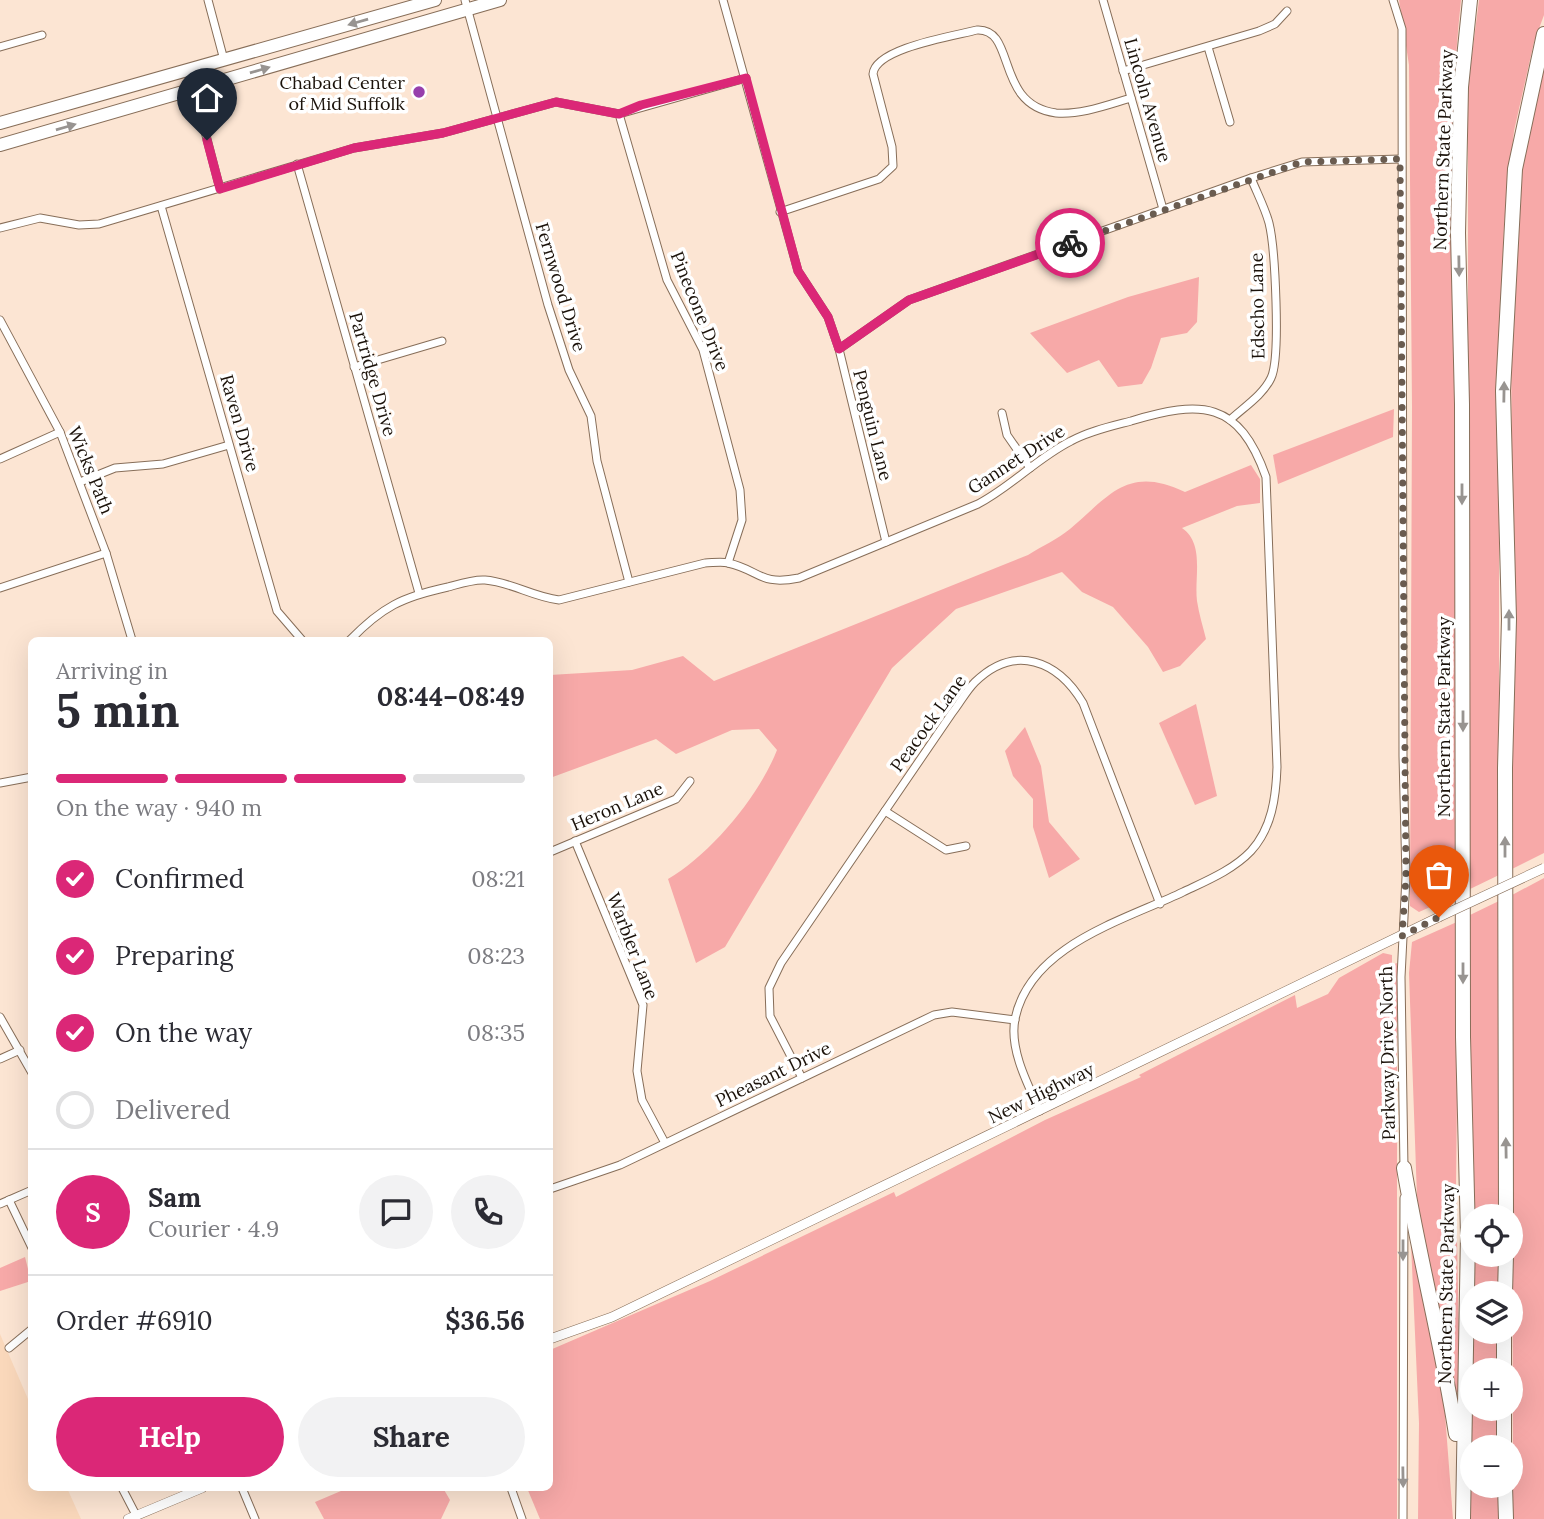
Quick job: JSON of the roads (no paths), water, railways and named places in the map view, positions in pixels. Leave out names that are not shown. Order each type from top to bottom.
[{"type":"highway","name":"Northern State Parkway","points":[[1464,1435],[1468,1235],[1463,1037],[1462,404],[1458,233],[1461,87],[1469,1]]},
{"type":"highway","points":[[1506,1204],[1505,782],[1509,619],[1503,391],[1516,169],[1537,56],[1544,34]]},
{"type":"highway","points":[[1404,1168],[1414,1231],[1445,1364],[1460,1457]]},
{"type":"highway","name":"Northern State Parkway","points":[[1463,1498],[1463,1519]]},
{"type":"highway","points":[[1505,1498],[1506,1519]]},
{"type":"main road","points":[[0,145],[429,21],[466,5],[500,0]]},
{"type":"main road","points":[[0,123],[427,1]]},
{"type":"street","points":[[208,0],[224,60]]},
{"type":"street","name":"Penguin Lane","points":[[723,0],[798,271],[828,317],[839,349],[886,542]]},
{"type":"street","name":"Lincoln Avenue","points":[[1103,0],[1163,209]]},
{"type":"street","name":"Parkway Drive North","points":[[1393,0],[1402,29],[1400,159],[1406,877],[1402,936],[1404,1519]]},
{"type":"street","points":[[427,1],[429,21]]},
{"type":"street","name":"Fernwood Drive","points":[[466,5],[561,344],[591,416],[597,461],[629,582]]},
{"type":"street","points":[[1123,71],[1259,31],[1275,24],[1287,11]]},
{"type":"street","points":[[780,212],[879,180],[893,166],[892,147],[873,74],[876,63],[890,54],[984,30],[997,37],[1010,77],[1022,96],[1043,110],[1064,113],[1083,111],[1131,98]]},
{"type":"street","points":[[0,47],[42,36]]},
{"type":"street","points":[[1208,47],[1230,122]]},
{"type":"street","points":[[190,70],[220,189]]},
{"type":"street","points":[[0,228],[40,218],[79,225],[99,224],[354,148],[443,133],[556,102],[619,114],[641,105],[746,78]]},
{"type":"street","name":"Pinecone Drive","points":[[619,114],[667,280],[709,369],[740,491],[742,520],[728,563]]},
{"type":"street","points":[[839,349],[909,300],[1251,178],[1302,162],[1400,159]]},
{"type":"street","name":"Partridge Drive","points":[[297,164],[419,593]]},
{"type":"street","name":"Edscho Lane","points":[[1230,420],[1263,391],[1273,376],[1276,348],[1269,222],[1251,178]]},
{"type":"street","name":"Raven Drive","points":[[161,206],[277,611],[299,637]]},
{"type":"street","name":"Wicks Path","points":[[0,320],[60,432],[106,554],[131,637]]},
{"type":"street","points":[[354,366],[442,341]]},
{"type":"street","name":"Gannet Drive","points":[[352,637],[383,609],[419,593],[484,579],[512,586],[540,598],[559,600],[686,565],[728,563],[759,578],[777,582],[799,578],[978,504],[1002,491],[1030,468],[1071,441],[1171,409],[1191,407],[1230,420]]},
{"type":"street","points":[[1002,413],[1007,435],[1030,468]]},
{"type":"street","points":[[1040,1111],[1021,1065],[1015,1020],[1029,988],[1047,963],[1086,938],[1230,868],[1251,851],[1268,827],[1276,793],[1271,564],[1266,477],[1253,446],[1230,420]]},
{"type":"street","points":[[0,459],[60,432]]},
{"type":"street","points":[[80,482],[115,468],[163,464],[229,445]]},
{"type":"street","points":[[0,589],[106,554]]},
{"type":"street","name":"Peacock Lane","points":[[802,1078],[770,1016],[769,988],[781,963],[885,811],[974,683],[989,671],[1015,661],[1036,662],[1056,670],[1072,685],[1083,703],[1160,904]]},
{"type":"street","points":[[0,783],[28,777]]},
{"type":"street","name":"Heron Lane","points":[[553,851],[676,799],[690,781]]},
{"type":"street","points":[[885,811],[946,850],[966,846]]},
{"type":"street","name":"Warbler Lane","points":[[575,841],[643,1005],[637,1071],[642,1100],[665,1143]]},
{"type":"street","name":"New Highway","points":[[553,1338],[612,1317],[1544,868]]},
{"type":"street","name":"Pheasant Drive","points":[[553,1188],[620,1165],[934,1014],[953,1012],[1015,1020]]},
{"type":"street","points":[[0,1017],[28,1065]]},
{"type":"street","points":[[0,1059],[20,1050]]},
{"type":"street","points":[[0,1204],[28,1192]]},
{"type":"street","points":[[9,1200],[28,1240]]},
{"type":"street","points":[[9,1348],[28,1332]]},
{"type":"street","points":[[123,1491],[132,1517],[195,1491]]},
{"type":"street","points":[[243,1491],[255,1519]]},
{"type":"street","points":[[511,1491],[522,1519]]},
{"type":"place","name":"Chabad Center of Mid Suffolk","points":[[419,92]]}]
